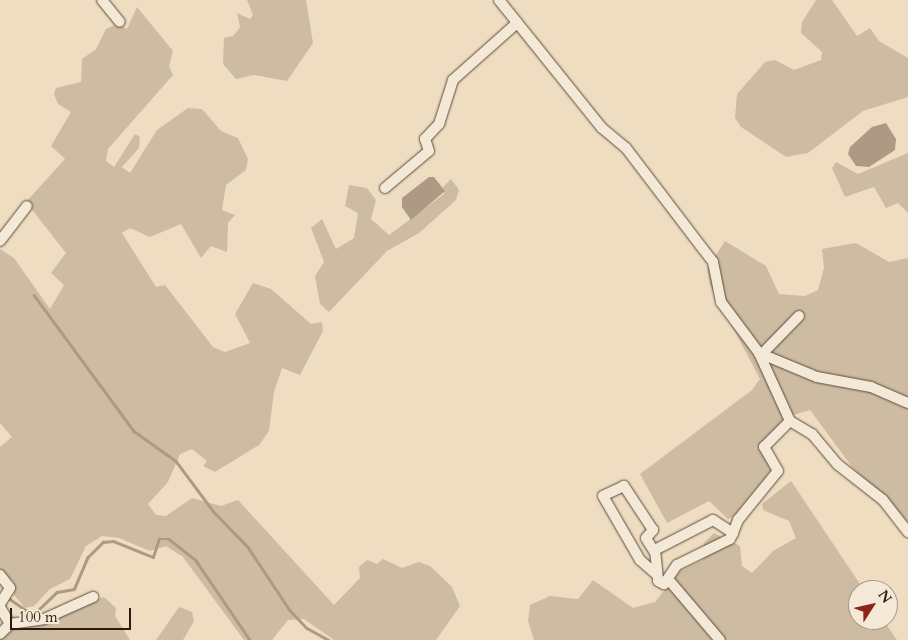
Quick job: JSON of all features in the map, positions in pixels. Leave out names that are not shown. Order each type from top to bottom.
[{"type":"street","points":[[102,0],[120,22]]},
{"type":"street","points":[[499,0],[602,128],[626,148],[713,262],[721,302],[760,353],[790,421],[812,434],[833,460],[883,500],[908,532]]},
{"type":"street","points":[[385,188],[429,151],[425,139],[439,124],[453,80],[517,22]]},
{"type":"street","points":[[0,241],[27,206]]},
{"type":"street","points":[[760,353],[799,316]]},
{"type":"street","points":[[760,353],[817,377],[871,387],[908,403]]},
{"type":"street","points":[[656,574],[654,551],[646,538],[653,530],[624,486],[603,496],[640,560],[656,574],[662,584],[668,579],[677,565],[723,545],[733,533],[778,471],[764,447],[790,421]]},
{"type":"street","points":[[654,551],[713,520],[733,533]]},
{"type":"street","points":[[0,575],[10,588],[0,606],[10,624]]},
{"type":"street","points":[[668,579],[720,640]]},
{"type":"street","points":[[0,634],[10,624],[44,619],[93,598]]},
{"type":"shaded area","points":[[247,0],[306,0],[313,43],[287,81],[254,75],[236,79],[223,64],[224,38],[233,36],[240,27],[237,13],[250,19],[253,15]]},
{"type":"shaded area","points":[[816,0],[832,0],[857,36],[870,28],[879,41],[908,58],[908,97],[863,111],[808,153],[786,157],[741,127],[735,118],[737,94],[765,62],[775,60],[794,70],[821,60],[822,52],[801,33],[802,22]]},
{"type":"shaded area","points":[[137,7],[173,51],[169,66],[173,75],[108,149],[106,161],[114,167],[135,134],[140,137],[139,148],[122,167],[130,173],[157,130],[188,108],[202,109],[221,131],[238,138],[248,159],[246,170],[226,185],[222,210],[235,215],[228,223],[227,252],[211,246],[201,258],[181,224],[150,237],[130,228],[122,233],[156,287],[165,285],[213,347],[225,352],[250,343],[235,314],[253,283],[271,289],[311,324],[322,322],[323,331],[300,375],[282,368],[274,392],[269,431],[259,445],[215,472],[203,466],[207,461],[192,449],[180,454],[168,482],[148,504],[156,515],[166,516],[192,498],[221,506],[238,500],[334,605],[360,578],[359,567],[367,560],[377,564],[383,559],[402,568],[419,562],[430,566],[452,587],[460,606],[436,640],[334,640],[304,619],[288,620],[272,640],[244,640],[183,557],[166,546],[150,551],[119,538],[102,536],[86,546],[70,579],[50,589],[34,606],[25,608],[14,595],[14,582],[0,570],[0,447],[12,437],[0,423],[0,249],[14,258],[50,309],[64,285],[51,273],[66,253],[26,202],[65,159],[51,146],[71,112],[58,104],[54,94],[56,88],[81,82],[82,59],[96,49],[106,29],[117,24],[127,29]]},
{"type":"shaded area","points":[[886,123],[896,139],[895,150],[869,167],[856,166],[848,154],[850,147],[872,127]]},
{"type":"shaded area","points":[[908,153],[908,213],[898,203],[886,208],[874,187],[845,197],[832,168],[836,162],[858,174]]},
{"type":"shaded area","points":[[429,177],[434,177],[445,191],[411,220],[402,207],[402,198]]},
{"type":"shaded area","points":[[451,179],[459,190],[456,200],[419,233],[387,251],[329,312],[320,304],[315,276],[324,262],[311,228],[322,219],[336,249],[354,238],[358,213],[345,206],[349,185],[367,188],[376,200],[371,219],[389,235],[444,194],[443,187]]},
{"type":"shaded area","points":[[725,241],[766,266],[779,294],[805,296],[818,290],[824,268],[822,249],[856,243],[889,262],[908,258],[908,522],[852,467],[810,410],[793,415],[761,442],[760,448],[773,468],[733,517],[728,519],[709,501],[667,523],[640,474],[752,390],[760,379],[710,285],[707,269]]},
{"type":"shaded area","points":[[791,481],[857,580],[848,580],[848,630],[890,630],[897,640],[534,640],[528,621],[530,605],[550,596],[578,599],[593,580],[633,608],[655,602],[680,571],[703,560],[704,543],[714,533],[740,546],[742,566],[752,573],[773,551],[796,538],[789,521],[763,510],[762,504]]},
{"type":"shaded area","points":[[104,597],[116,608],[115,616],[130,640],[0,640],[9,628]]},
{"type":"shaded area","points":[[179,607],[192,612],[194,621],[183,640],[156,640]]},
{"type":"waterway","points":[[34,295],[134,431],[176,461],[214,512],[248,547],[289,609],[307,628],[329,640]]},
{"type":"waterway","points":[[7,597],[33,615],[57,592],[74,589],[87,558],[103,542],[113,541],[153,557],[159,539],[169,539],[195,559],[250,640]]}]
